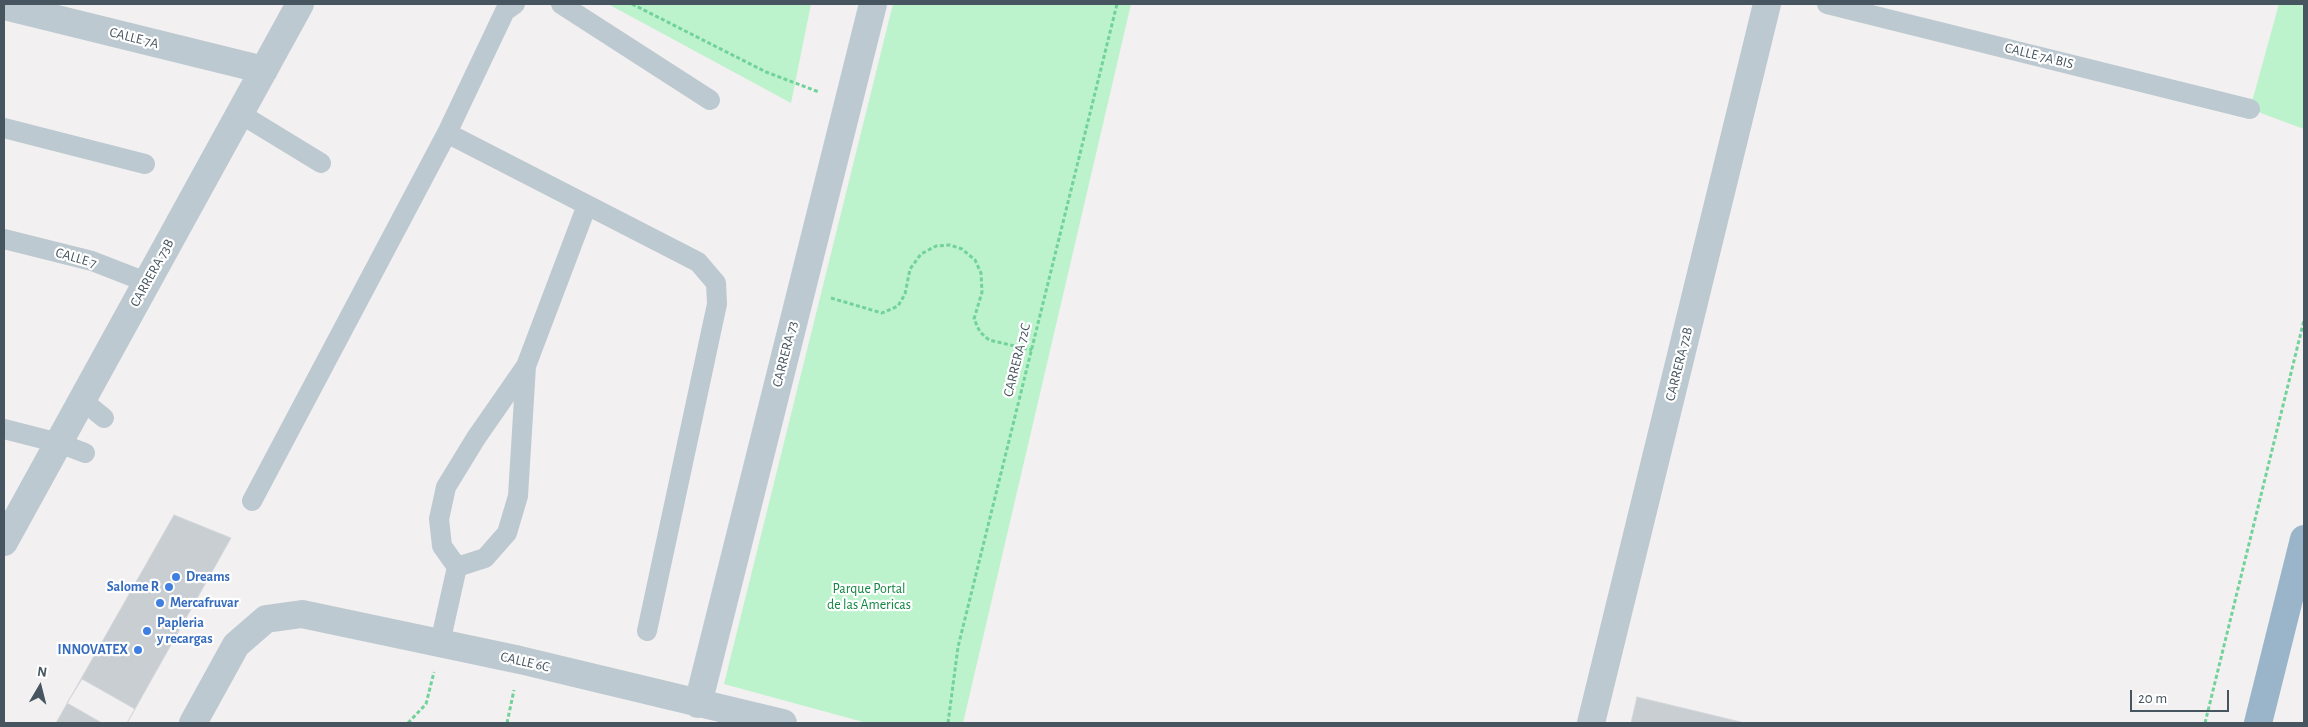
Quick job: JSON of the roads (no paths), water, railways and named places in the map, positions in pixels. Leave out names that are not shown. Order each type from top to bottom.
[{"type":"highway","points":[[2258,723],[2304,539]]},
{"type":"street","name":"CARRERA 73B","points":[[4,542],[300,4]]},
{"type":"street","name":"CARRERA 73","points":[[698,704],[873,4]]},
{"type":"street","name":"CARRERA 72B","points":[[1590,723],[1767,4]]},
{"type":"street","name":"CALLE 7A","points":[[4,6],[264,70]]},
{"type":"street","name":"CALLE 6C","points":[[193,723],[236,645],[266,619],[302,614],[520,660],[783,723]]},
{"type":"lane","points":[[252,501],[447,133],[505,11],[515,4]]},
{"type":"lane","points":[[561,4],[710,100]]},
{"type":"lane","name":"CALLE 7A BIS","points":[[1827,4],[2250,109]]},
{"type":"lane","points":[[239,113],[321,163]]},
{"type":"lane","points":[[4,128],[145,164]]},
{"type":"lane","points":[[447,133],[698,262],[716,283],[716,304],[647,631]]},
{"type":"lane","points":[[440,643],[456,567],[442,546],[440,519],[446,487],[476,438],[526,366],[587,205]]},
{"type":"lane","name":"CALLE 7","points":[[4,239],[92,261],[146,282]]},
{"type":"lane","points":[[456,567],[485,558],[507,533],[518,496],[526,366]]},
{"type":"lane","points":[[82,400],[104,418]]},
{"type":"lane","points":[[4,429],[59,443],[85,453]]},
{"type":"place","name":"Dreams","points":[[176,577]]},
{"type":"place","name":"Salome R","points":[[169,587]]},
{"type":"place","name":"Mercafruvar","points":[[160,603]]},
{"type":"place","name":"Papleria y recargas","points":[[147,631]]},
{"type":"place","name":"INNOVATEX","points":[[138,650]]},
{"type":"park label","name":"Parque Portal de las Americas","points":[[869,598]]}]
